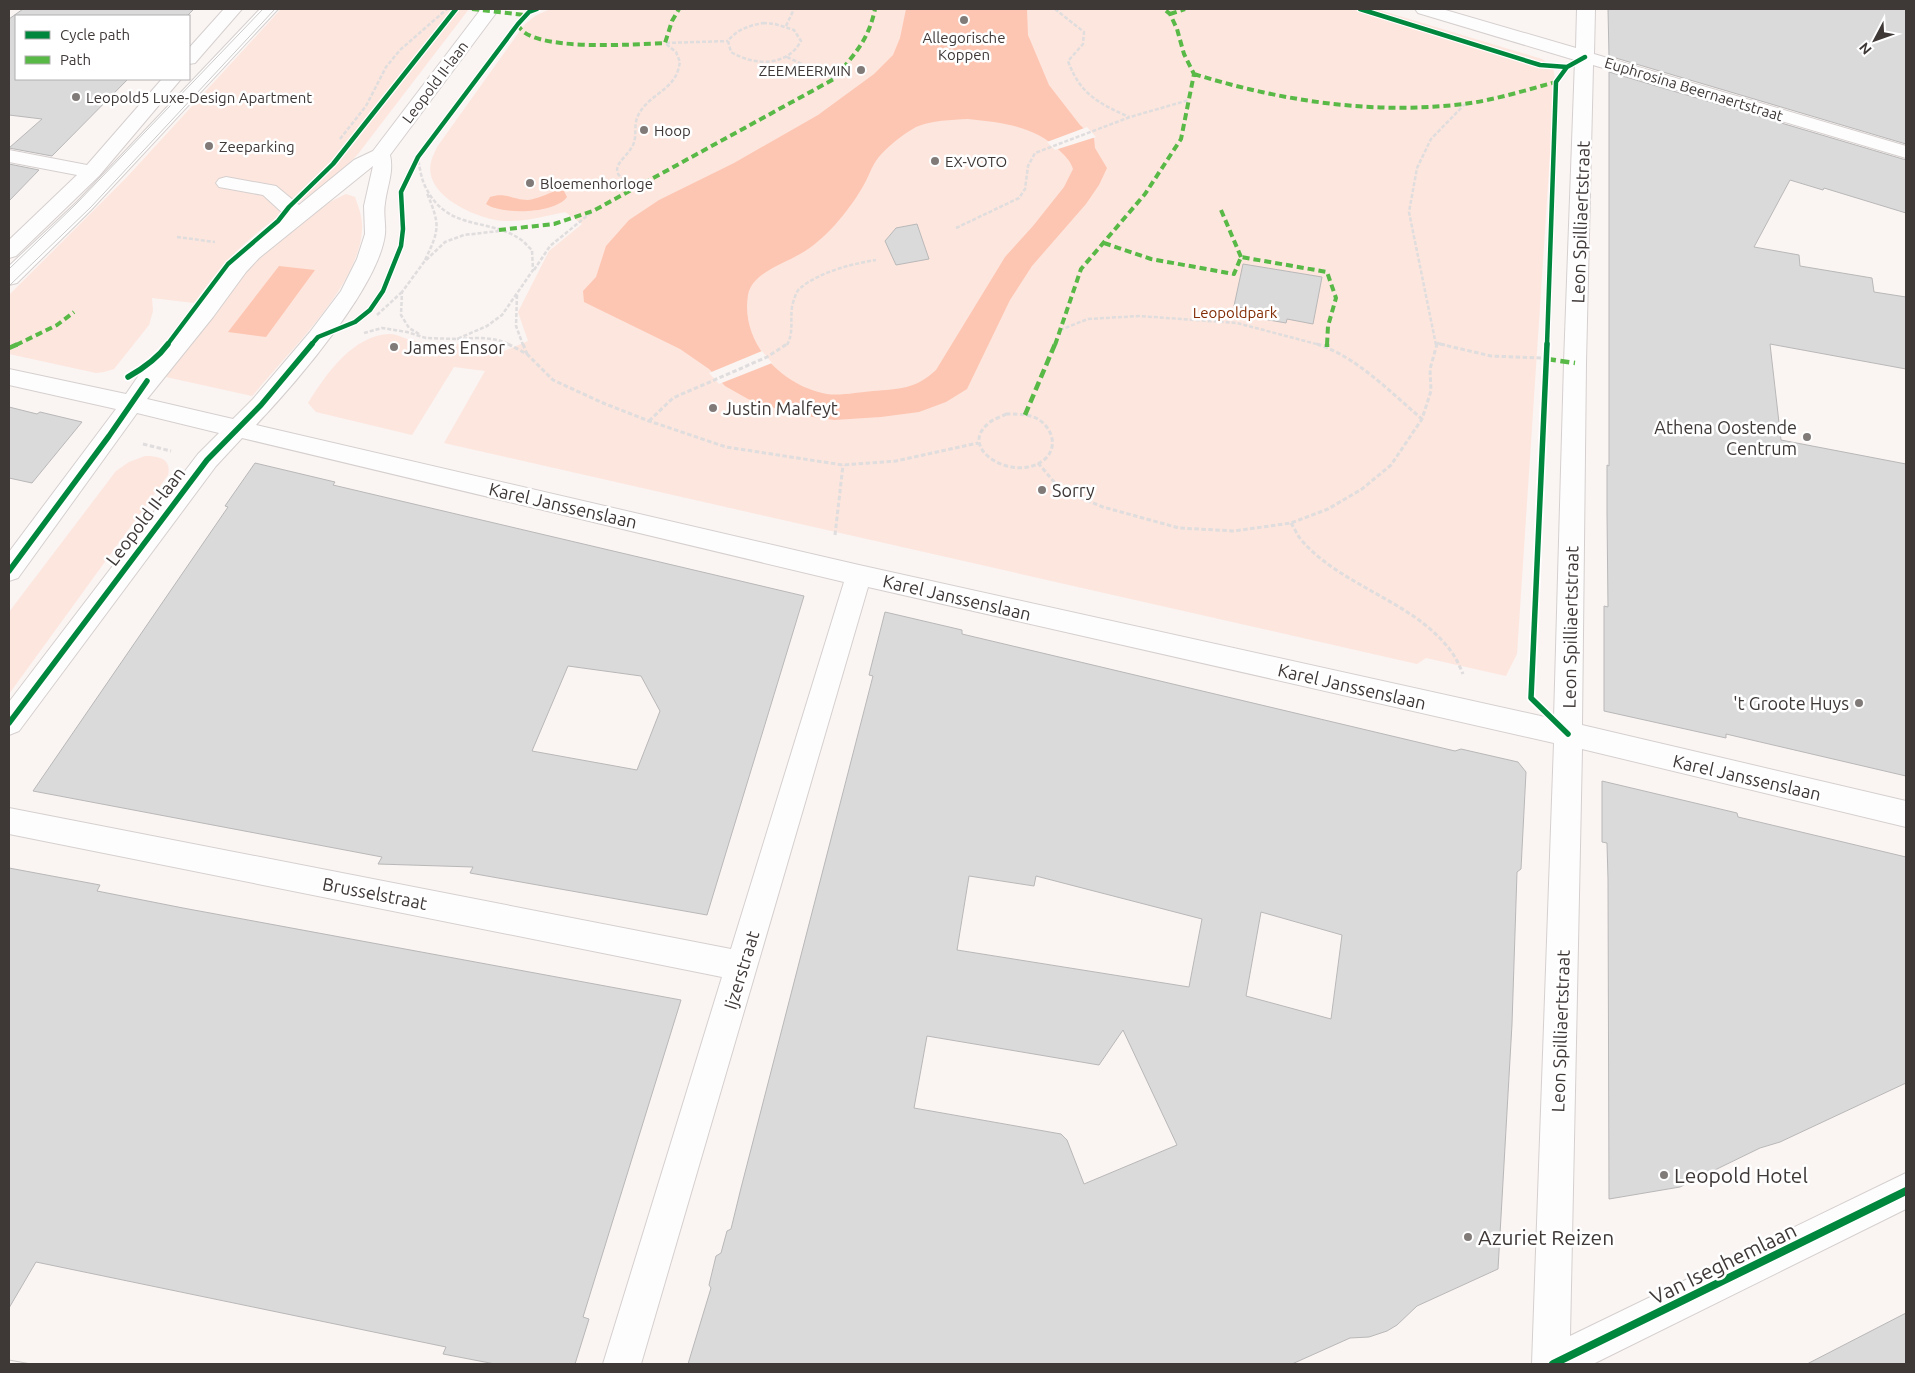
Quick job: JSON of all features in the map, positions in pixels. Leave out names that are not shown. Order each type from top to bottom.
[{"type":"street","points":[[190,58],[233,9]]},
{"type":"street","points":[[9,278],[84,206],[270,9]]},
{"type":"street","name":"Leopold II-laan","points":[[9,571],[147,381],[204,312],[238,267],[252,253],[361,164],[380,155],[490,9]]},
{"type":"street","name":"Euphrosina Beernaertstraat","points":[[1424,9],[1906,152]]},
{"type":"street","name":"Leon Spilliaertstraat","points":[[1552,1364],[1568,734],[1575,354],[1586,9]]},
{"type":"street","points":[[9,251],[92,172],[171,80]]},
{"type":"street","name":"Leopold II-laan","points":[[9,723],[207,460],[261,405],[287,375],[350,294],[368,259],[375,234],[374,206],[383,168],[380,155]]},
{"type":"street","points":[[9,156],[92,172]]},
{"type":"street","points":[[226,183],[269,190],[298,215]]},
{"type":"street","name":"Karel Janssenslaan","points":[[9,377],[238,428],[859,575],[1568,734],[1906,814]]},
{"type":"street","name":"Ijzerstraat","points":[[622,1364],[859,575]]},
{"type":"street","name":"Brusselstraat","points":[[9,821],[742,966]]},
{"type":"street","name":"Van Iseghemlaan","points":[[1552,1364],[1906,1191]]},
{"type":"path","points":[[338,141],[366,106],[386,67],[400,50],[447,9]]},
{"type":"path","points":[[450,16],[456,9]]},
{"type":"path","points":[[786,26],[794,9]]},
{"type":"path","points":[[1055,9],[1084,32],[1083,44],[1068,62],[1072,76],[1082,91],[1099,103],[1130,117]]},
{"type":"path","points":[[769,23],[786,26],[794,30],[801,41],[799,47],[786,57],[766,62],[745,60],[731,52],[728,41],[740,29],[750,25],[769,23]]},
{"type":"path","points":[[629,184],[621,179],[616,170],[619,161],[631,149],[635,141],[634,124],[640,111],[675,77],[680,62],[676,52],[666,43],[728,41]]},
{"type":"path","points":[[786,57],[834,78]]},
{"type":"path","points":[[956,228],[1019,198],[1024,189],[1028,166],[1034,152],[1130,117],[1189,100]]},
{"type":"path","points":[[1038,464],[1061,490],[1103,508],[1178,528],[1234,531],[1291,523],[1328,509],[1362,489],[1391,465],[1422,419],[1431,391],[1430,369],[1438,343],[1409,212],[1417,168],[1431,139],[1465,104]]},
{"type":"path","points":[[413,166],[424,150]]},
{"type":"path","points":[[418,157],[424,184],[437,214],[439,224],[424,262]]},
{"type":"path","points":[[424,184],[433,200],[448,213],[466,222],[499,230],[520,239],[532,250],[533,270]]},
{"type":"path","points":[[457,340],[487,326],[502,315],[550,246],[593,211]]},
{"type":"path","points":[[426,338],[409,328],[401,315],[402,292],[424,262],[446,242],[464,235],[499,230]]},
{"type":"path","points":[[177,237],[223,243]]},
{"type":"path","points":[[649,421],[674,398],[767,357],[786,346],[792,336],[792,307],[798,290],[821,276],[857,263],[876,260]]},
{"type":"path","points":[[517,294],[516,326],[527,354]]},
{"type":"path","points":[[1060,330],[1088,319],[1139,316],[1236,323],[1296,336],[1327,347],[1354,362],[1422,419]]},
{"type":"path","points":[[362,333],[382,328],[407,332],[426,338],[457,340],[484,338],[501,340],[527,354],[553,380],[603,403],[649,421],[726,446],[843,465],[896,461],[978,443]]},
{"type":"path","points":[[1438,343],[1491,356],[1547,359]]},
{"type":"path","points":[[1006,414],[1019,414],[1031,416],[1047,426],[1053,435],[1054,444],[1048,457],[1038,464],[1013,468],[1000,466],[990,460],[982,452],[978,443],[980,433],[985,425],[994,418],[1006,414]]},
{"type":"path","points":[[825,567],[835,535],[843,465]]},
{"type":"path","points":[[1291,523],[1305,544],[1334,568],[1422,623],[1447,645],[1460,663],[1464,676]]},
{"type":"green space","points":[[281,9],[469,9],[358,154],[335,176],[271,222],[240,248],[223,265],[194,303],[152,298],[153,311],[149,325],[114,369],[96,373],[9,354],[9,295],[127,177]]},
{"type":"green space","name":"Leopoldpark","points":[[550,9],[1376,9],[1542,59],[1553,67],[1555,79],[1517,654],[1506,676],[1426,658],[1417,664],[444,443],[485,371],[454,367],[412,435],[316,412],[308,403],[323,380],[342,358],[353,349],[364,341],[377,336],[393,334],[436,344],[479,343],[494,347],[502,352],[528,341],[518,312],[549,251],[582,224],[565,212],[527,220],[512,221],[480,216],[444,195],[435,185],[431,174],[431,162],[437,147],[524,25],[535,16]]},
{"type":"green space","points":[[346,194],[355,197],[362,226],[358,251],[349,273],[320,317],[255,393],[252,396],[166,377],[254,260],[278,238],[305,218],[319,208]]},
{"type":"green space","points":[[145,456],[159,458],[166,462],[169,470],[168,475],[9,694],[9,612],[116,471],[129,462]]},
{"type":"shaded area","points":[[906,9],[1027,9],[1028,35],[1049,85],[1080,125],[1094,138],[1095,148],[1107,168],[1099,185],[1086,204],[1032,266],[1010,300],[967,389],[946,402],[919,412],[834,420],[792,414],[748,399],[725,386],[709,369],[680,349],[584,302],[583,291],[596,277],[606,246],[629,220],[659,200],[734,163],[818,115],[874,74],[893,55],[900,38]],"holes":[[[968,119],[1005,124],[1039,135],[1063,154],[1073,169],[1064,187],[1005,257],[936,370],[921,381],[907,387],[838,395],[810,389],[780,372],[768,360],[751,330],[747,313],[748,295],[755,281],[769,270],[818,242],[843,216],[878,158],[906,133],[916,127],[935,122]]]},
{"type":"shaded area","points":[[555,191],[564,191],[567,197],[561,203],[540,210],[504,210],[486,204],[490,197],[505,196],[528,200]]},
{"type":"shaded area","points":[[279,266],[315,270],[266,337],[228,332]]},
{"type":"pier","points":[[1087,127],[1096,137],[1055,150],[1047,142]]},
{"type":"pier","points":[[762,351],[772,363],[719,384],[709,373]]},
{"type":"building","points":[[23,9],[194,9],[188,15],[15,15],[15,80],[127,80],[52,156],[9,148],[42,119],[9,115],[9,19]]},
{"type":"building","points":[[1608,9],[1906,9],[1906,144],[1609,56]]},
{"type":"building","points":[[1609,72],[1906,160],[1906,213],[1824,188],[1823,190],[1790,180],[1754,247],[1799,255],[1800,266],[1872,278],[1874,292],[1906,297],[1906,369],[1770,344],[1781,440],[1906,464],[1906,776],[1726,734],[1726,738],[1604,711],[1604,606],[1608,607]]},
{"type":"building","points":[[9,164],[39,170],[9,201]]},
{"type":"building","points":[[917,224],[929,259],[896,265],[885,241],[896,228]]},
{"type":"building","points":[[1243,264],[1322,277],[1313,324],[1287,319],[1286,323],[1252,317],[1254,310],[1234,306]]},
{"type":"building","points":[[9,407],[82,422],[32,483],[9,478]]},
{"type":"building","points":[[255,463],[335,482],[333,485],[804,596],[707,915],[470,873],[473,867],[378,864],[382,857],[33,791],[228,507],[225,506]],"holes":[[[568,666],[641,676],[660,711],[637,770],[532,751]]]},
{"type":"building","points":[[885,612],[962,630],[962,634],[1455,751],[1461,749],[1518,762],[1526,772],[1521,869],[1517,872],[1512,1024],[1498,1269],[1417,1306],[1397,1325],[1387,1331],[1369,1337],[1350,1338],[1292,1364],[688,1364],[711,1288],[709,1285],[716,1256],[721,1253],[727,1231],[731,1229],[873,676],[869,675]],"holes":[[[969,876],[1034,886],[1036,876],[1202,919],[1189,987],[957,950]],[[1261,912],[1342,935],[1331,1019],[1246,996]],[[1123,1030],[1177,1145],[1084,1184],[1067,1140],[1061,1134],[914,1108],[927,1036],[1099,1065]]]},
{"type":"building","points":[[1602,781],[1737,813],[1738,817],[1906,857],[1906,1083],[1780,1142],[1760,1148],[1680,1187],[1609,1199],[1608,879],[1607,843],[1602,842]]},
{"type":"building","points":[[9,868],[100,885],[97,891],[183,908],[681,1000],[583,1317],[589,1319],[575,1364],[495,1364],[443,1354],[446,1347],[36,1262],[9,1308]]},
{"type":"building","points":[[1906,1313],[1906,1364],[1807,1364]]},
{"type":"tram line","points":[[9,269],[76,204],[263,9]]},
{"type":"tram line","points":[[9,286],[91,207],[275,9]]},
{"type":"tram line","points":[[9,1360],[31,1364]]},
{"type":"marked path","points":[[472,9],[525,15]]},
{"type":"marked path","points":[[518,24],[521,31],[531,37],[567,44],[665,43],[672,21],[679,9]]},
{"type":"marked path","points":[[499,230],[554,224],[593,211],[834,79],[861,46],[871,28],[875,9]]},
{"type":"marked path","points":[[1025,415],[1048,364],[1081,269],[1145,194],[1181,139],[1194,74],[1184,54],[1177,29],[1170,14],[1164,9]]},
{"type":"marked path","points":[[1170,14],[1185,9]]},
{"type":"marked path","points":[[1194,74],[1225,84],[1292,99],[1327,104],[1397,108],[1463,104],[1510,95],[1556,82]]},
{"type":"marked path","points":[[1221,210],[1241,257]]},
{"type":"marked path","points":[[1104,243],[1151,259],[1234,274],[1241,257],[1327,272],[1336,298],[1328,326],[1327,347]]},
{"type":"marked path","points":[[9,348],[57,325],[74,312]]},
{"type":"marked path","points":[[1547,359],[1575,363]]},
{"type":"cycle path","points":[[128,377],[149,365],[161,354],[228,264],[270,229],[285,214],[289,207],[333,164],[456,9]]},
{"type":"cycle path","points":[[9,723],[207,460],[261,405],[318,337],[355,322],[370,310],[383,291],[401,246],[403,229],[401,192],[418,157],[518,24],[529,12],[537,9]]},
{"type":"cycle path","points":[[1360,9],[1540,65],[1567,67]]},
{"type":"cycle path","points":[[1568,734],[1531,698],[1547,359],[1556,82],[1567,67],[1585,57]]},
{"type":"cycle path","points":[[9,571],[109,436],[147,381]]},
{"type":"cycle path","points":[[1553,1364],[1906,1191]]},
{"type":"place","name":"Allegorische Koppen","points":[[964,20]]},
{"type":"place","name":"ZEEMEERMIN","points":[[861,70]]},
{"type":"place","name":"Leopold5 Luxe-Design Apartment","points":[[76,97]]},
{"type":"place","name":"Hoop","points":[[644,130]]},
{"type":"place","name":"Zeeparking","points":[[209,146]]},
{"type":"place","name":"EX-VOTO","points":[[935,161]]},
{"type":"place","name":"Bloemenhorloge","points":[[530,183]]},
{"type":"place","name":"James Ensor","points":[[394,347]]},
{"type":"place","name":"Justin Malfeyt","points":[[713,408]]},
{"type":"place","name":"Athena Oostende Centrum","points":[[1807,437]]},
{"type":"place","name":"Sorry","points":[[1042,490]]},
{"type":"place","name":"'t Groote Huys","points":[[1859,703]]},
{"type":"place","name":"Leopold Hotel","points":[[1664,1175]]},
{"type":"place","name":"Azuriet Reizen","points":[[1468,1237]]}]
